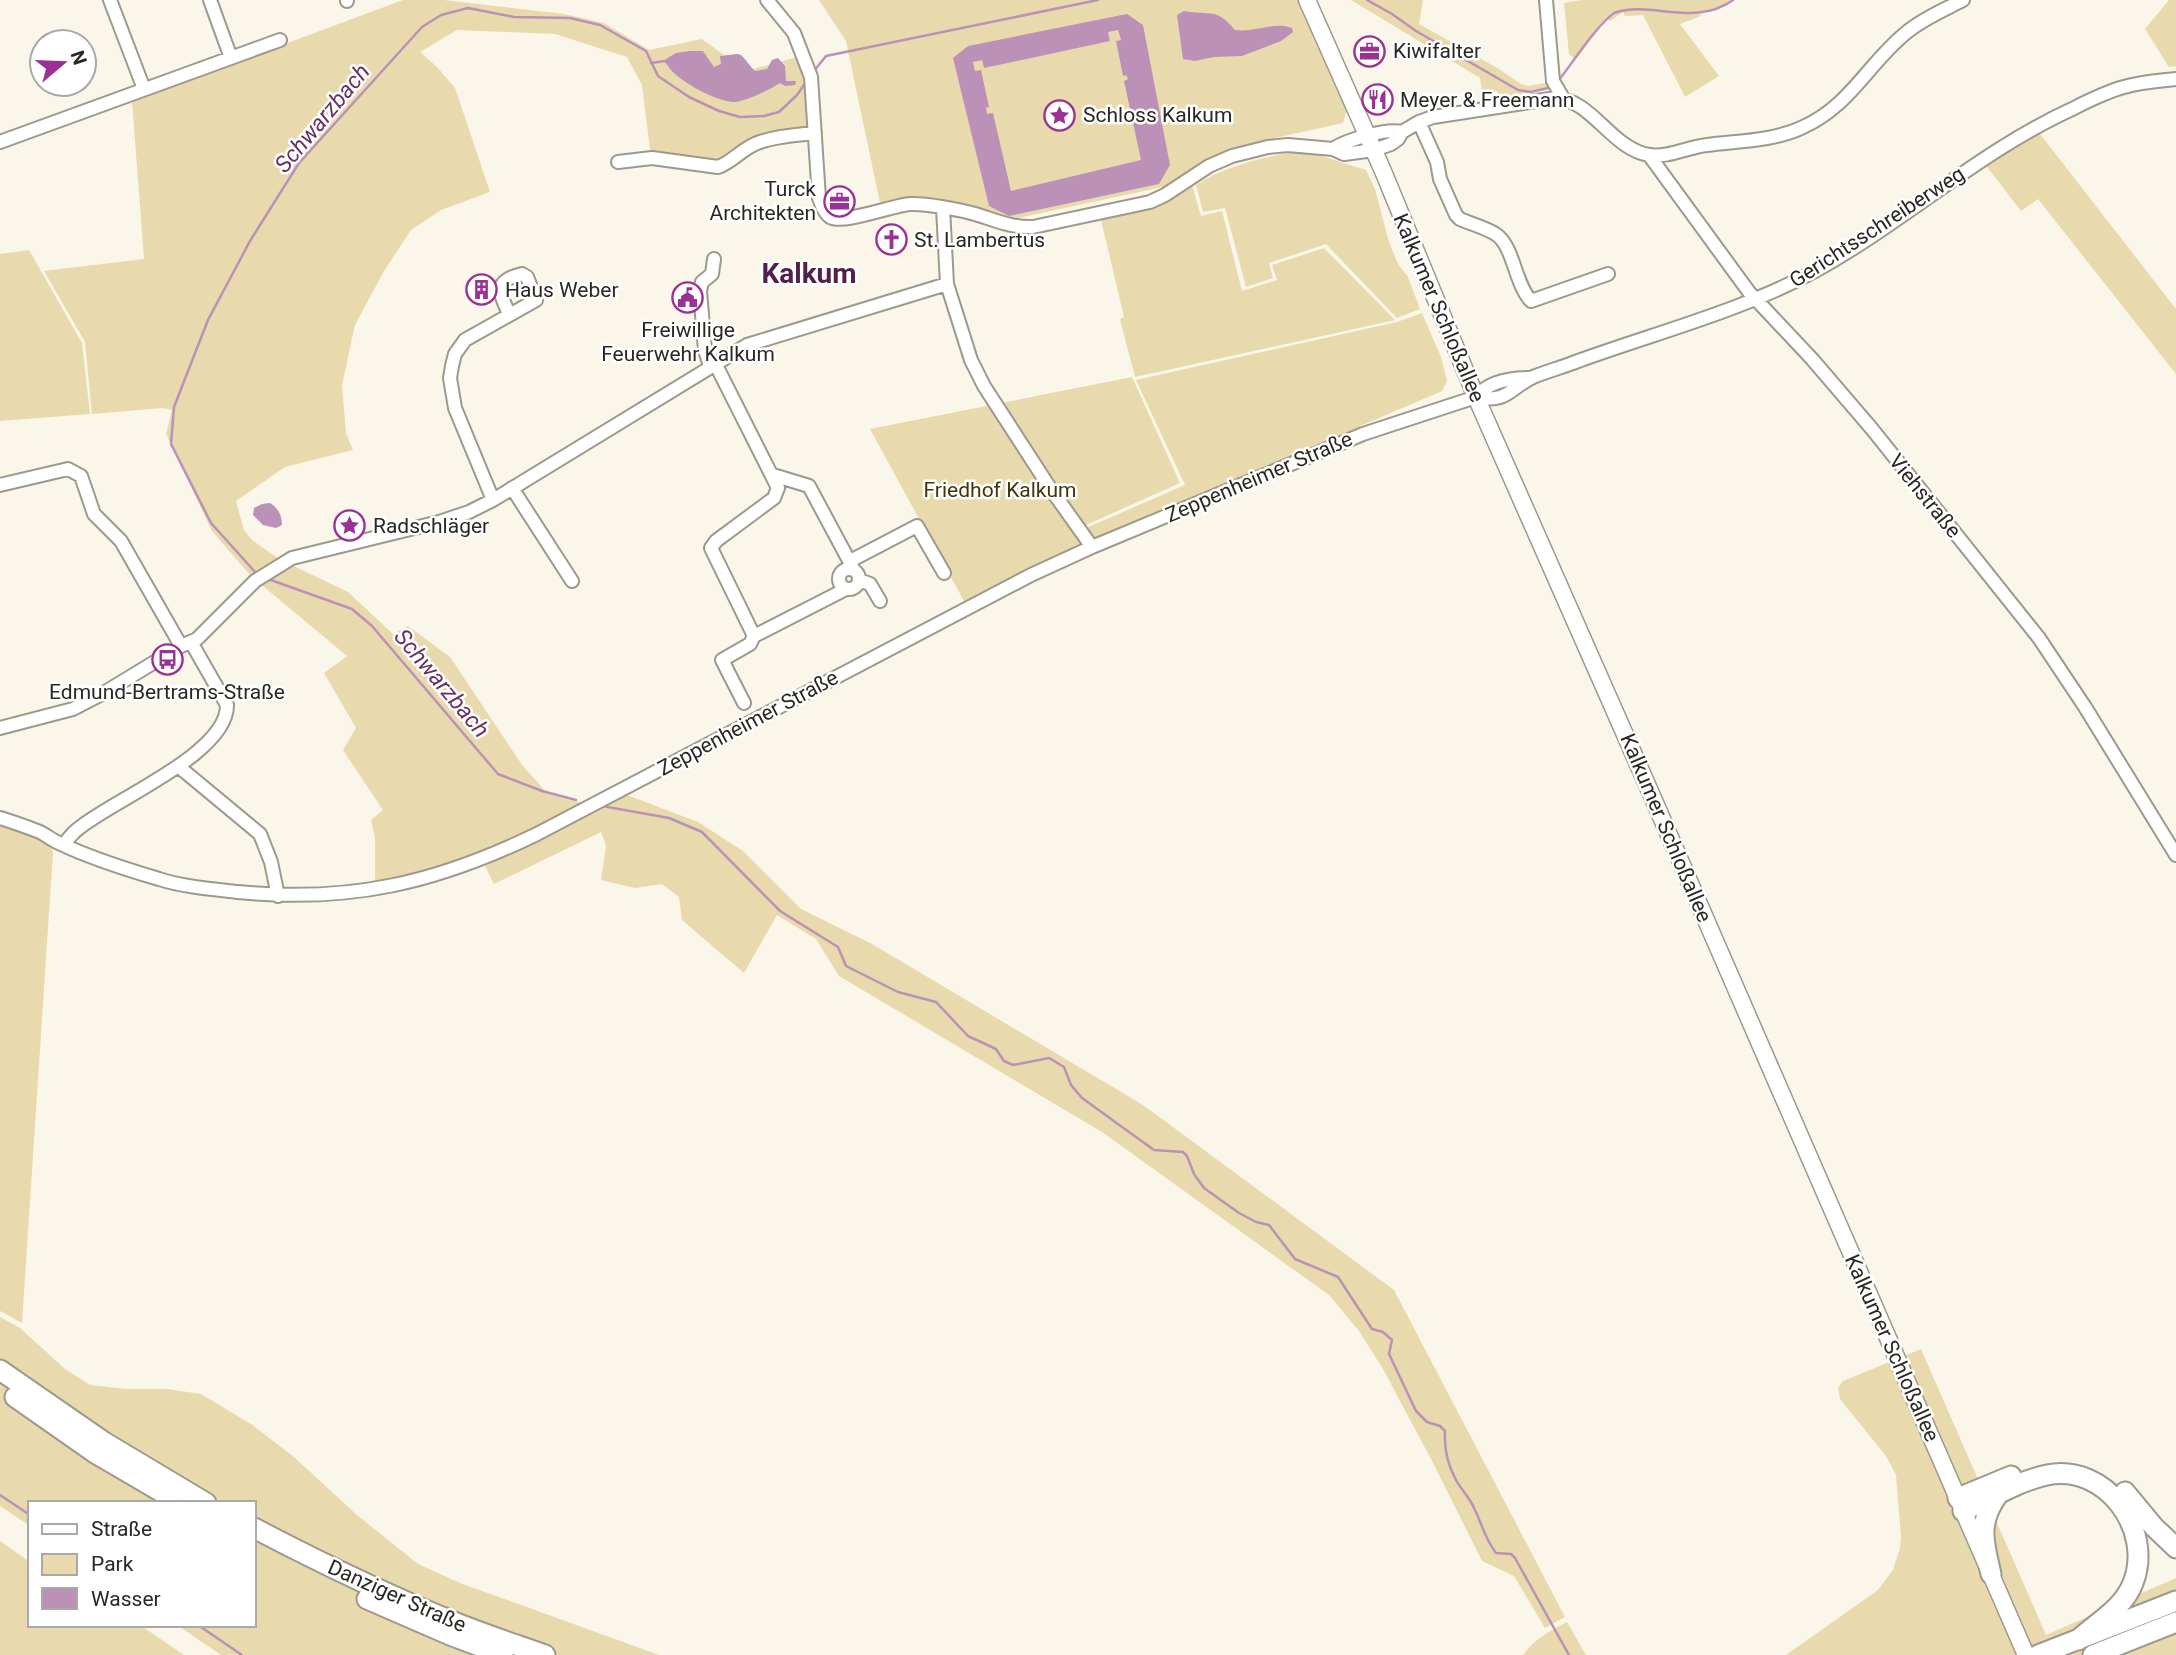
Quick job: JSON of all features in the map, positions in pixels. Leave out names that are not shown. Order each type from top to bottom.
[{"type":"highway","points":[[0,1370],[104,1442],[203,1501]]},
{"type":"highway","points":[[0,1386],[95,1453],[177,1501]]},
{"type":"highway","points":[[1960,1504],[2030,1468],[2066,1463],[2084,1466],[2118,1485],[2176,1548]]},
{"type":"highway","points":[[1960,1504],[1997,1496],[2048,1475],[2078,1477],[2092,1482],[2119,1502],[2131,1520],[2139,1553],[2133,1584],[2113,1612],[2078,1640]]},
{"type":"highway","points":[[1992,1574],[1985,1547],[1984,1520],[1989,1506],[1997,1496]]},
{"type":"highway","name":"Danziger Straße","points":[[256,1529],[331,1568],[402,1600],[545,1655]]},
{"type":"highway","name":"Danziger Straße","points":[[256,1543],[324,1579],[396,1612],[503,1655]]},
{"type":"highway","points":[[2038,1655],[2176,1601]]},
{"type":"highway","points":[[2093,1655],[2172,1625]]},
{"type":"main road","name":"Kalkumer Schloßallee","points":[[1307,0],[1371,143],[1476,397],[1639,764],[2023,1648]]},
{"type":"street","points":[[110,0],[144,89]]},
{"type":"street","points":[[210,0],[231,58]]},
{"type":"street","points":[[767,0],[794,33],[811,77],[819,198],[822,207],[831,217],[852,217],[911,204],[973,213],[1020,228],[1150,202],[1209,166],[1232,156],[1268,147],[1288,145],[1333,149],[1344,154],[1371,143],[1391,144],[1402,132],[1433,117],[1556,98],[1575,103],[1627,146],[1649,155],[1658,156],[1699,146],[1776,136],[1807,125],[1828,113],[1851,94],[1907,32],[1963,0]]},
{"type":"street","points":[[1546,0],[1554,84],[1563,98]]},
{"type":"street","points":[[0,142],[279,40]]},
{"type":"street","name":"Gerichtsschreiberweg","points":[[1476,397],[1492,400],[1504,396],[1531,378],[1755,300],[1845,253],[2028,131],[2110,92],[2138,83],[2176,79]]},
{"type":"street","points":[[1419,122],[1456,215],[1497,235],[1514,266],[1523,292],[1531,301],[1608,274]]},
{"type":"street","points":[[618,162],[652,158],[718,167],[760,142],[815,133]]},
{"type":"street","name":"Viehstraße","points":[[1649,155],[1755,300],[1812,359],[1872,429],[2039,638],[2176,855]]},
{"type":"street","points":[[943,208],[947,284],[971,360],[984,386],[1092,547]]},
{"type":"street","points":[[714,259],[712,274],[702,282],[700,291],[705,350],[778,488],[774,498],[716,541],[711,548],[754,636]]},
{"type":"street","points":[[0,729],[73,709],[102,694],[186,644],[224,614],[255,581],[292,558],[439,522],[469,512],[747,345],[947,284]]},
{"type":"street","points":[[493,500],[455,408],[450,378],[456,354],[465,340],[509,314]]},
{"type":"street","name":"Zeppenheimer Straße","points":[[0,818],[41,833],[63,845],[162,880],[220,890],[278,896],[363,892],[445,873],[503,850],[972,605],[1092,547],[1363,434],[1476,397]]},
{"type":"street","points":[[0,485],[68,469],[78,474],[83,480],[94,514],[121,541],[227,705],[227,713],[218,732],[178,766],[78,829],[63,845]]},
{"type":"street","points":[[773,475],[809,486],[854,570],[870,584],[880,601]]},
{"type":"street","points":[[512,488],[572,581]]},
{"type":"street","points":[[846,589],[839,581],[840,573],[847,569],[854,570],[917,526],[943,573]]},
{"type":"street","points":[[744,703],[722,660],[750,644],[754,636],[846,589],[854,588],[854,570]]},
{"type":"street","points":[[178,766],[260,834],[271,862],[278,896]]},
{"type":"green space","points":[[403,0],[444,0],[564,14],[604,23],[649,50],[702,39],[746,71],[801,56],[808,89],[812,139],[764,146],[754,150],[731,168],[720,171],[652,165],[642,85],[627,57],[555,34],[457,30],[420,52],[455,88],[490,192],[441,210],[411,230],[384,271],[355,325],[342,385],[346,433],[353,450],[285,467],[236,501],[244,530],[252,540],[279,559],[348,592],[393,634],[408,626],[450,657],[522,765],[548,794],[585,804],[534,831],[428,875],[375,883],[375,838],[371,820],[383,810],[343,750],[356,728],[324,673],[347,656],[251,576],[212,531],[166,434],[172,410],[162,408],[92,414],[85,342],[44,271],[144,259],[132,101]]},
{"type":"green space","points":[[819,0],[1299,0],[1347,110],[1343,123],[1275,138],[1205,163],[1172,185],[1014,219],[945,202],[910,198],[880,203],[846,41]]},
{"type":"green space","points":[[1351,0],[1423,0],[1419,24],[1521,84],[1528,86],[1550,82],[1552,86],[1521,95],[1498,97],[1497,91],[1482,93],[1480,78]]},
{"type":"green space","points":[[1581,0],[1730,0],[1704,12],[1628,9],[1613,12],[1574,58],[1569,54],[1564,3]]},
{"type":"green space","points":[[2169,0],[2176,0],[2176,66],[2169,67],[2145,29]]},
{"type":"green space","points":[[1643,5],[1700,12],[1701,16],[1680,24],[1719,76],[1685,97],[1643,15],[1625,16],[1623,12],[1610,21],[1608,19],[1622,9]]},
{"type":"green space","points":[[2037,130],[2176,309],[2176,374],[2038,199],[2021,211],[1984,163]]},
{"type":"green space","points":[[1293,152],[1318,155],[1366,170],[1375,189],[1389,242],[1398,264],[1408,277],[1420,309],[1397,318],[1326,244],[1269,263],[1273,278],[1246,287],[1225,208],[1203,212],[1196,185],[1231,168]]},
{"type":"green space","points":[[1192,185],[1201,216],[1222,211],[1242,291],[1277,280],[1272,265],[1324,248],[1395,320],[1135,377],[1120,319],[1124,317],[1101,220],[1160,206]]},
{"type":"green space","points":[[29,250],[82,343],[90,414],[0,421],[0,254]]},
{"type":"green space","points":[[1422,313],[1441,357],[1447,381],[1442,391],[1097,539],[1086,528],[1185,485],[1136,380],[1397,322]]},
{"type":"green space","name":"Friedhof Kalkum","points":[[1132,377],[1180,483],[1075,530],[1084,545],[964,601],[870,429]]},
{"type":"green space","points":[[619,792],[698,822],[743,851],[801,909],[872,944],[1143,1105],[1394,1290],[1565,1617],[1545,1628],[1514,1576],[1482,1561],[1383,1369],[1359,1331],[1329,1295],[1102,1132],[839,976],[816,939],[777,915],[744,973],[682,920],[679,897],[662,884],[635,888],[601,880],[606,846],[601,832],[494,884],[485,866],[538,840]]},
{"type":"green space","points":[[0,825],[38,836],[45,840],[53,852],[22,1323],[0,1311]]},
{"type":"green space","points":[[0,1317],[20,1328],[65,1369],[90,1385],[167,1389],[201,1394],[251,1424],[294,1457],[357,1515],[418,1564],[460,1583],[659,1655],[221,1655],[180,1627],[256,1627],[256,1501],[28,1501],[28,1525],[0,1506]]},
{"type":"green space","points":[[1921,1349],[2046,1635],[2176,1578],[2176,1655],[1786,1655],[1878,1590],[1893,1570],[1901,1537],[1896,1475],[1886,1456],[1840,1399],[1838,1388],[1843,1381]]},
{"type":"green space","points":[[0,1541],[28,1561],[28,1627],[143,1627],[184,1655],[0,1655]]},
{"type":"green space","points":[[1567,1622],[1586,1655],[1523,1655],[1532,1644]]},
{"type":"water","points":[[1184,11],[1218,15],[1235,30],[1285,26],[1292,28],[1293,32],[1281,41],[1242,56],[1195,61],[1183,59],[1177,15]]},
{"type":"water","points":[[1127,14],[1143,25],[1170,165],[1159,184],[1009,216],[989,206],[953,58],[968,46]],"holes":[[[1118,30],[1121,40],[1116,41],[1123,76],[1126,75],[1128,79],[1124,81],[1141,160],[1011,191],[993,113],[987,114],[986,108],[989,107],[981,70],[975,71],[973,62],[982,60],[984,68],[1110,41],[1108,32]]]},
{"type":"water","points":[[703,51],[714,67],[721,64],[720,56],[740,55],[755,71],[767,69],[772,60],[778,58],[785,66],[786,81],[796,81],[795,85],[785,86],[780,83],[738,102],[719,99],[686,82],[663,61],[676,53]]},
{"type":"water","points":[[270,503],[281,518],[282,525],[276,528],[263,525],[253,515],[254,508]]},
{"type":"waterway","name":"Schwarzbach","points":[[814,71],[826,56],[1098,0]]},
{"type":"waterway","name":"Schwarzbach","points":[[1367,0],[1518,90],[1531,92],[1552,87]]},
{"type":"waterway","name":"Schwarzbach","points":[[1559,80],[1593,35],[1614,13],[1643,9],[1703,12],[1733,0]]},
{"type":"waterway","name":"Schwarzbach","points":[[256,573],[211,523],[171,444],[174,407],[208,320],[250,241],[299,163],[422,27],[441,15],[468,8],[514,17],[570,18],[600,25],[646,51],[658,76],[689,97],[740,117],[779,112],[806,82]]},
{"type":"waterway","points":[[651,63],[665,61]]},
{"type":"waterway","name":"Schwarzbach","points":[[268,579],[352,609],[372,626],[498,774],[542,791],[576,800]]},
{"type":"waterway","name":"Schwarzbach","points":[[602,806],[669,818],[702,832],[780,911],[838,947],[846,966],[898,992],[936,1002],[968,1036],[996,1049],[1004,1061],[1013,1065],[1049,1058],[1064,1067],[1071,1085],[1082,1098],[1154,1150],[1183,1152],[1204,1188],[1239,1213],[1269,1225],[1295,1259],[1338,1277],[1372,1329],[1383,1332],[1392,1340],[1389,1354],[1416,1411],[1427,1422],[1440,1426],[1445,1431],[1450,1468],[1472,1504],[1489,1542],[1496,1553],[1511,1554],[1515,1558],[1569,1655]]},
{"type":"waterway","points":[[0,1495],[28,1514]]},
{"type":"waterway","points":[[201,1627],[242,1655]]},
{"type":"place","name":"Kiwifalter","points":[[1370,51]]},
{"type":"place","name":"Meyer & Freemann","points":[[1377,100]]},
{"type":"place","name":"Schloss Kalkum","points":[[1060,115]]},
{"type":"place","name":"Turck Architekten","points":[[839,201]]},
{"type":"place","name":"St. Lambertus","points":[[891,240]]},
{"type":"place","name":"Haus Weber","points":[[482,290]]},
{"type":"place","name":"Freiwillige Feuerwehr Kalkum","points":[[688,298]]},
{"type":"place","name":"Radschläger","points":[[350,526]]},
{"type":"place","name":"Edmund-Bertrams-Straße","points":[[167,660]]},
{"type":"district","name":"Kalkum","points":[[809,273]]}]
